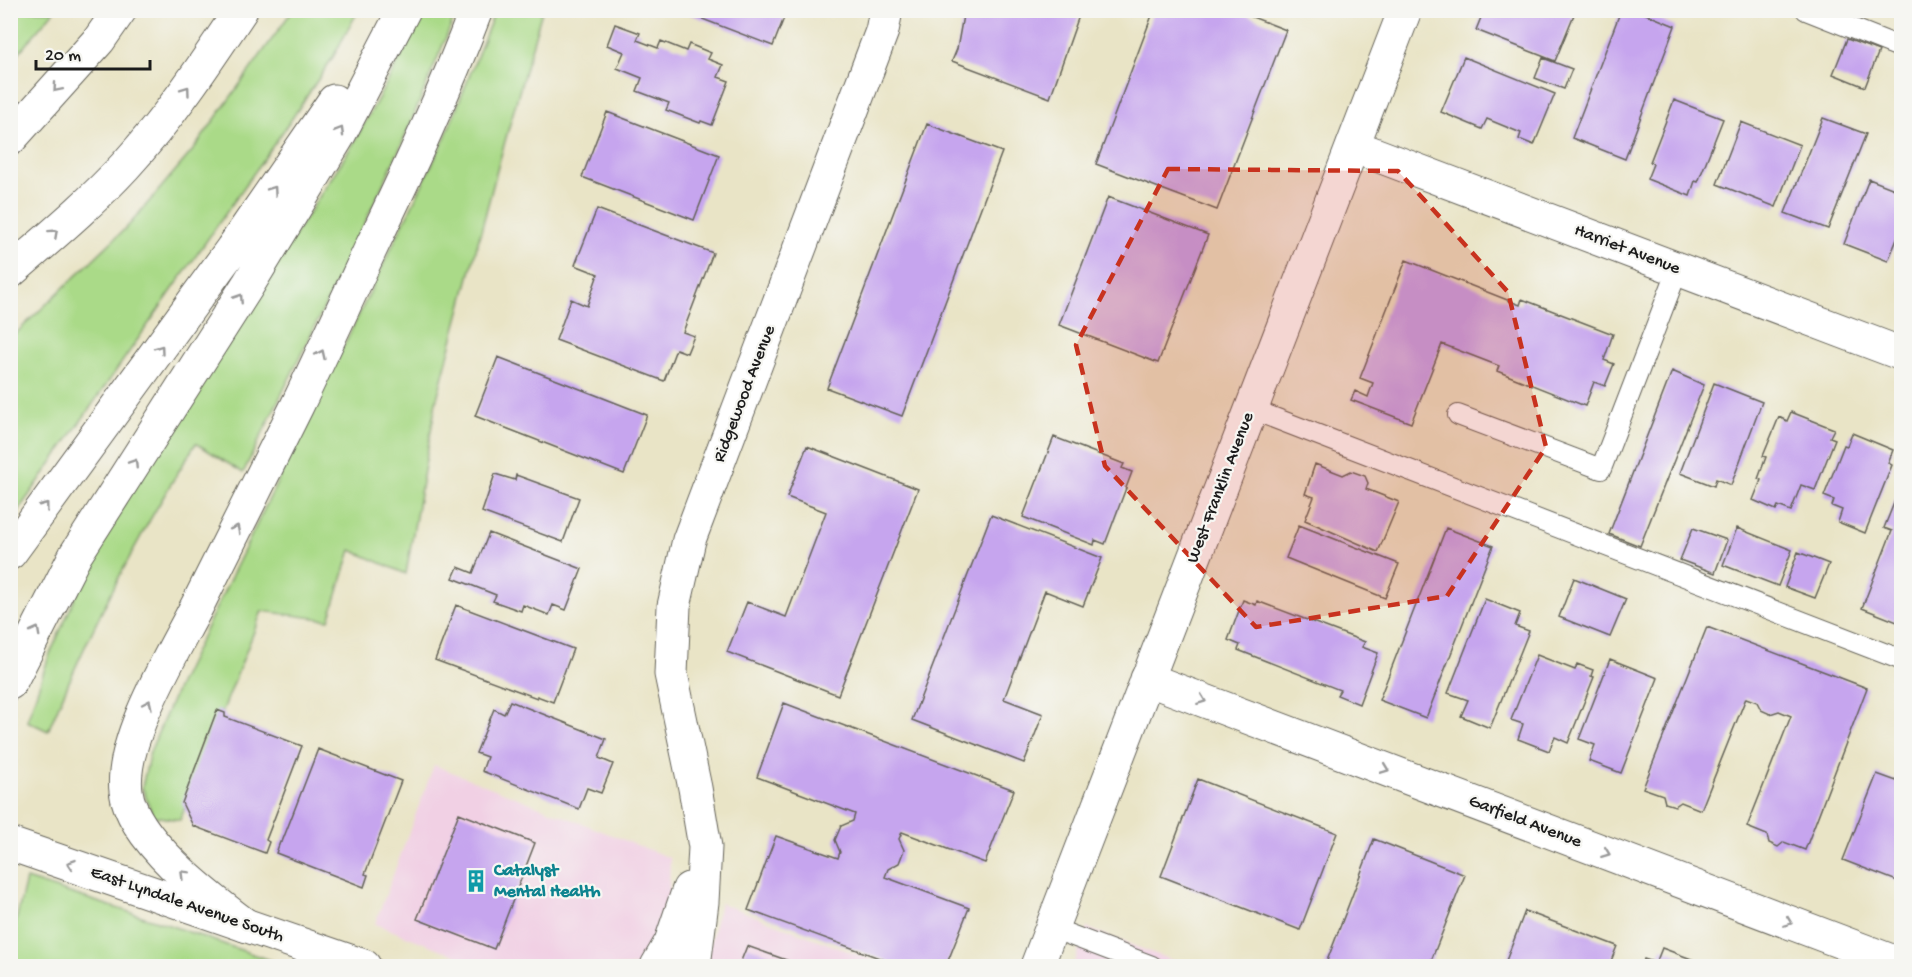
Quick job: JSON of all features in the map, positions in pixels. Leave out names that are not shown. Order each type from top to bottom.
[{"type":"main road","points":[[10,139],[99,40],[120,10]]},
{"type":"main road","points":[[10,272],[79,211],[125,166],[167,116],[241,10]]},
{"type":"main road","points":[[10,553],[310,138],[391,10]]},
{"type":"main road","points":[[10,683],[76,554],[242,295],[327,155],[368,82],[404,10]]},
{"type":"main road","points":[[245,925],[196,886],[154,844],[140,824],[131,810],[126,792],[125,771],[129,752],[154,692],[292,416],[399,191],[476,10]]},
{"type":"main road","name":"Ridgewood Avenue","points":[[694,966],[705,864],[696,788],[671,674],[674,606],[689,540],[882,32],[886,10]]},
{"type":"main road","name":"West Franklin Avenue","points":[[1037,966],[1405,10]]},
{"type":"main road","name":"Harriet Avenue","points":[[1353,146],[1902,354]]},
{"type":"main road","name":"Garfield Avenue","points":[[1148,679],[1902,965]]},
{"type":"main road","name":"Ridgewood Avenue","points":[[657,966],[671,942],[691,880],[695,842],[696,788]]},
{"type":"main road","name":"East Lyndale Avenue South","points":[[10,844],[364,966]]},
{"type":"lane","points":[[1806,10],[1902,48]]},
{"type":"lane","points":[[1458,415],[1601,469],[1678,269]]},
{"type":"lane","points":[[1251,409],[1902,660]]},
{"type":"lane","points":[[1052,928],[1152,966]]},
{"type":"highlighted area","points":[[1168,169],[1398,171],[1508,292],[1546,447],[1447,596],[1256,627],[1105,466],[1076,345]]},
{"type":"shaded area","points":[[434,765],[670,858],[668,924],[645,966],[483,966],[375,924]]},
{"type":"shaded area","points":[[720,903],[888,966],[705,966]]},
{"type":"shaded area","points":[[1087,928],[1187,966],[1073,966]]},
{"type":"green space","points":[[10,11],[54,11],[11,62]]},
{"type":"green space","points":[[292,11],[358,11],[333,57],[293,117],[11,521],[11,338],[130,224],[193,150]]},
{"type":"green space","points":[[425,11],[457,11],[401,146],[243,473],[196,443],[134,548],[81,656],[48,731],[27,721],[49,656],[87,571],[129,494],[353,144]]},
{"type":"green space","points":[[495,11],[542,11],[500,159],[436,402],[406,574],[351,550],[329,620],[262,611],[180,820],[153,816],[142,787],[150,752],[178,686],[444,140]]},
{"type":"green space","points":[[26,879],[287,966],[11,966],[11,942]]},
{"type":"building","points":[[679,10],[787,10],[773,46]]},
{"type":"building","points":[[964,10],[1081,10],[1050,98],[952,61],[957,49]]},
{"type":"building","points":[[1154,10],[1234,10],[1286,30],[1217,210],[1096,164]]},
{"type":"building","points":[[1484,10],[1572,10],[1575,12],[1555,61],[1476,30]]},
{"type":"building","points":[[1621,10],[1636,10],[1675,26],[1625,159],[1572,138]]},
{"type":"building","points":[[615,24],[640,33],[637,40],[658,48],[661,41],[686,51],[689,44],[711,53],[708,59],[723,65],[718,77],[729,81],[712,125],[701,121],[700,123],[666,110],[669,103],[637,91],[642,78],[617,68],[624,52],[607,45]]},
{"type":"building","points":[[1847,39],[1879,51],[1865,87],[1833,74]]},
{"type":"building","points":[[1464,57],[1555,94],[1534,145],[1519,139],[1521,133],[1487,119],[1482,129],[1441,112]]},
{"type":"building","points":[[1543,58],[1572,69],[1564,89],[1535,78]]},
{"type":"building","points":[[1674,100],[1723,119],[1698,182],[1695,181],[1690,196],[1647,179],[1653,164],[1650,162]]},
{"type":"building","points":[[607,112],[719,155],[694,220],[582,177]]},
{"type":"building","points":[[1823,118],[1866,134],[1828,229],[1785,213]]},
{"type":"building","points":[[1741,122],[1800,145],[1776,207],[1717,184]]},
{"type":"building","points":[[927,124],[1002,152],[902,416],[827,388]]},
{"type":"building","points":[[1869,179],[1902,192],[1902,227],[1888,261],[1844,244]]},
{"type":"building","points":[[1108,197],[1208,235],[1158,363],[1059,325]]},
{"type":"building","points":[[597,209],[713,253],[683,332],[694,336],[687,353],[676,349],[664,381],[556,340],[571,299],[587,306],[598,274],[575,265]]},
{"type":"building","points":[[1406,260],[1520,305],[1522,299],[1613,334],[1604,360],[1614,364],[1605,386],[1594,382],[1585,406],[1497,371],[1499,366],[1442,344],[1411,423],[1351,400],[1355,391],[1368,397],[1373,383],[1360,378]]},
{"type":"building","points":[[498,357],[647,415],[624,474],[475,416]]},
{"type":"building","points":[[1672,371],[1704,385],[1640,546],[1609,534]]},
{"type":"building","points":[[1714,383],[1762,402],[1731,485],[1716,479],[1714,486],[1680,473]]},
{"type":"building","points":[[1791,412],[1834,429],[1830,437],[1835,439],[1815,490],[1801,485],[1791,511],[1778,506],[1776,510],[1753,500],[1761,480],[1758,479],[1766,457],[1763,456],[1779,417],[1787,421]]},
{"type":"building","points":[[1852,433],[1893,450],[1888,463],[1892,465],[1865,533],[1838,522],[1842,510],[1832,506],[1834,500],[1824,496],[1844,445],[1847,446]]},
{"type":"building","points":[[1054,437],[1124,464],[1122,468],[1132,472],[1105,544],[1095,540],[1094,545],[1023,517]]},
{"type":"building","points":[[807,446],[918,489],[838,695],[727,652],[747,602],[786,617],[826,512],[787,497]]},
{"type":"building","points":[[1315,464],[1343,475],[1351,471],[1365,476],[1368,483],[1366,489],[1399,502],[1378,552],[1305,520],[1314,497],[1305,494]]},
{"type":"building","points":[[495,474],[515,480],[516,475],[579,498],[563,542],[482,512]]},
{"type":"building","points":[[1902,483],[1902,624],[1862,608],[1892,531],[1884,528]]},
{"type":"building","points":[[991,515],[1102,558],[1083,606],[1045,591],[1004,699],[1043,714],[1024,763],[912,720]]},
{"type":"building","points":[[1299,525],[1399,564],[1385,598],[1286,558]]},
{"type":"building","points":[[1446,528],[1493,546],[1426,718],[1379,700]]},
{"type":"building","points":[[1693,528],[1727,540],[1715,573],[1680,560]]},
{"type":"building","points":[[1737,528],[1792,550],[1778,586],[1723,565]]},
{"type":"building","points":[[489,533],[582,569],[566,610],[553,605],[549,615],[523,605],[521,611],[493,601],[496,595],[453,578],[458,567],[473,573]]},
{"type":"building","points":[[1798,552],[1829,564],[1815,598],[1785,587]]},
{"type":"building","points":[[1574,578],[1626,599],[1610,637],[1559,617]]},
{"type":"building","points":[[1485,599],[1520,613],[1515,626],[1529,631],[1490,728],[1461,716],[1468,700],[1448,693]]},
{"type":"building","points":[[1243,600],[1256,605],[1257,601],[1365,642],[1362,647],[1378,653],[1359,704],[1337,695],[1340,690],[1238,650],[1240,645],[1228,640]]},
{"type":"building","points":[[456,605],[573,649],[553,702],[435,660]]},
{"type":"building","points":[[1707,627],[1867,688],[1805,850],[1784,842],[1778,847],[1769,843],[1767,835],[1747,827],[1791,716],[1779,711],[1770,714],[1761,710],[1757,702],[1746,698],[1701,810],[1681,802],[1675,806],[1665,803],[1663,795],[1643,788]]},
{"type":"building","points":[[1537,655],[1575,670],[1577,664],[1593,670],[1591,676],[1594,677],[1568,743],[1555,737],[1549,751],[1518,739],[1523,724],[1511,720]]},
{"type":"building","points":[[1610,659],[1658,678],[1621,773],[1589,761],[1595,745],[1579,739]]},
{"type":"building","points":[[510,701],[606,739],[599,758],[613,764],[601,793],[587,788],[579,809],[482,771],[487,757],[476,753],[494,709],[504,714]]},
{"type":"building","points":[[784,703],[1014,790],[985,863],[902,832],[899,839],[904,850],[899,863],[888,869],[885,877],[969,908],[946,966],[901,966],[748,910],[776,836],[838,858],[840,852],[835,840],[841,826],[853,821],[855,814],[757,777]]},
{"type":"building","points":[[217,710],[225,713],[225,717],[302,746],[266,840],[269,842],[265,853],[193,826],[182,803]]},
{"type":"building","points":[[318,749],[401,781],[365,874],[368,875],[364,887],[276,853]]},
{"type":"building","points":[[1877,774],[1902,783],[1902,883],[1843,860]]},
{"type":"building","points":[[1198,779],[1337,833],[1300,930],[1161,876]]},
{"type":"building","name":"Catalyst Mental Health","points":[[459,813],[535,843],[494,949],[417,919]]},
{"type":"building","points":[[1374,839],[1465,875],[1429,966],[1325,966]]},
{"type":"building","points":[[1525,911],[1617,946],[1609,966],[1504,966]]},
{"type":"building","points":[[747,946],[803,966],[739,966]]},
{"type":"building","points":[[1662,948],[1710,966],[1642,966],[1644,959],[1656,963]]},
{"type":"place","name":"Catalyst Mental Health","points":[[476,881]]}]
